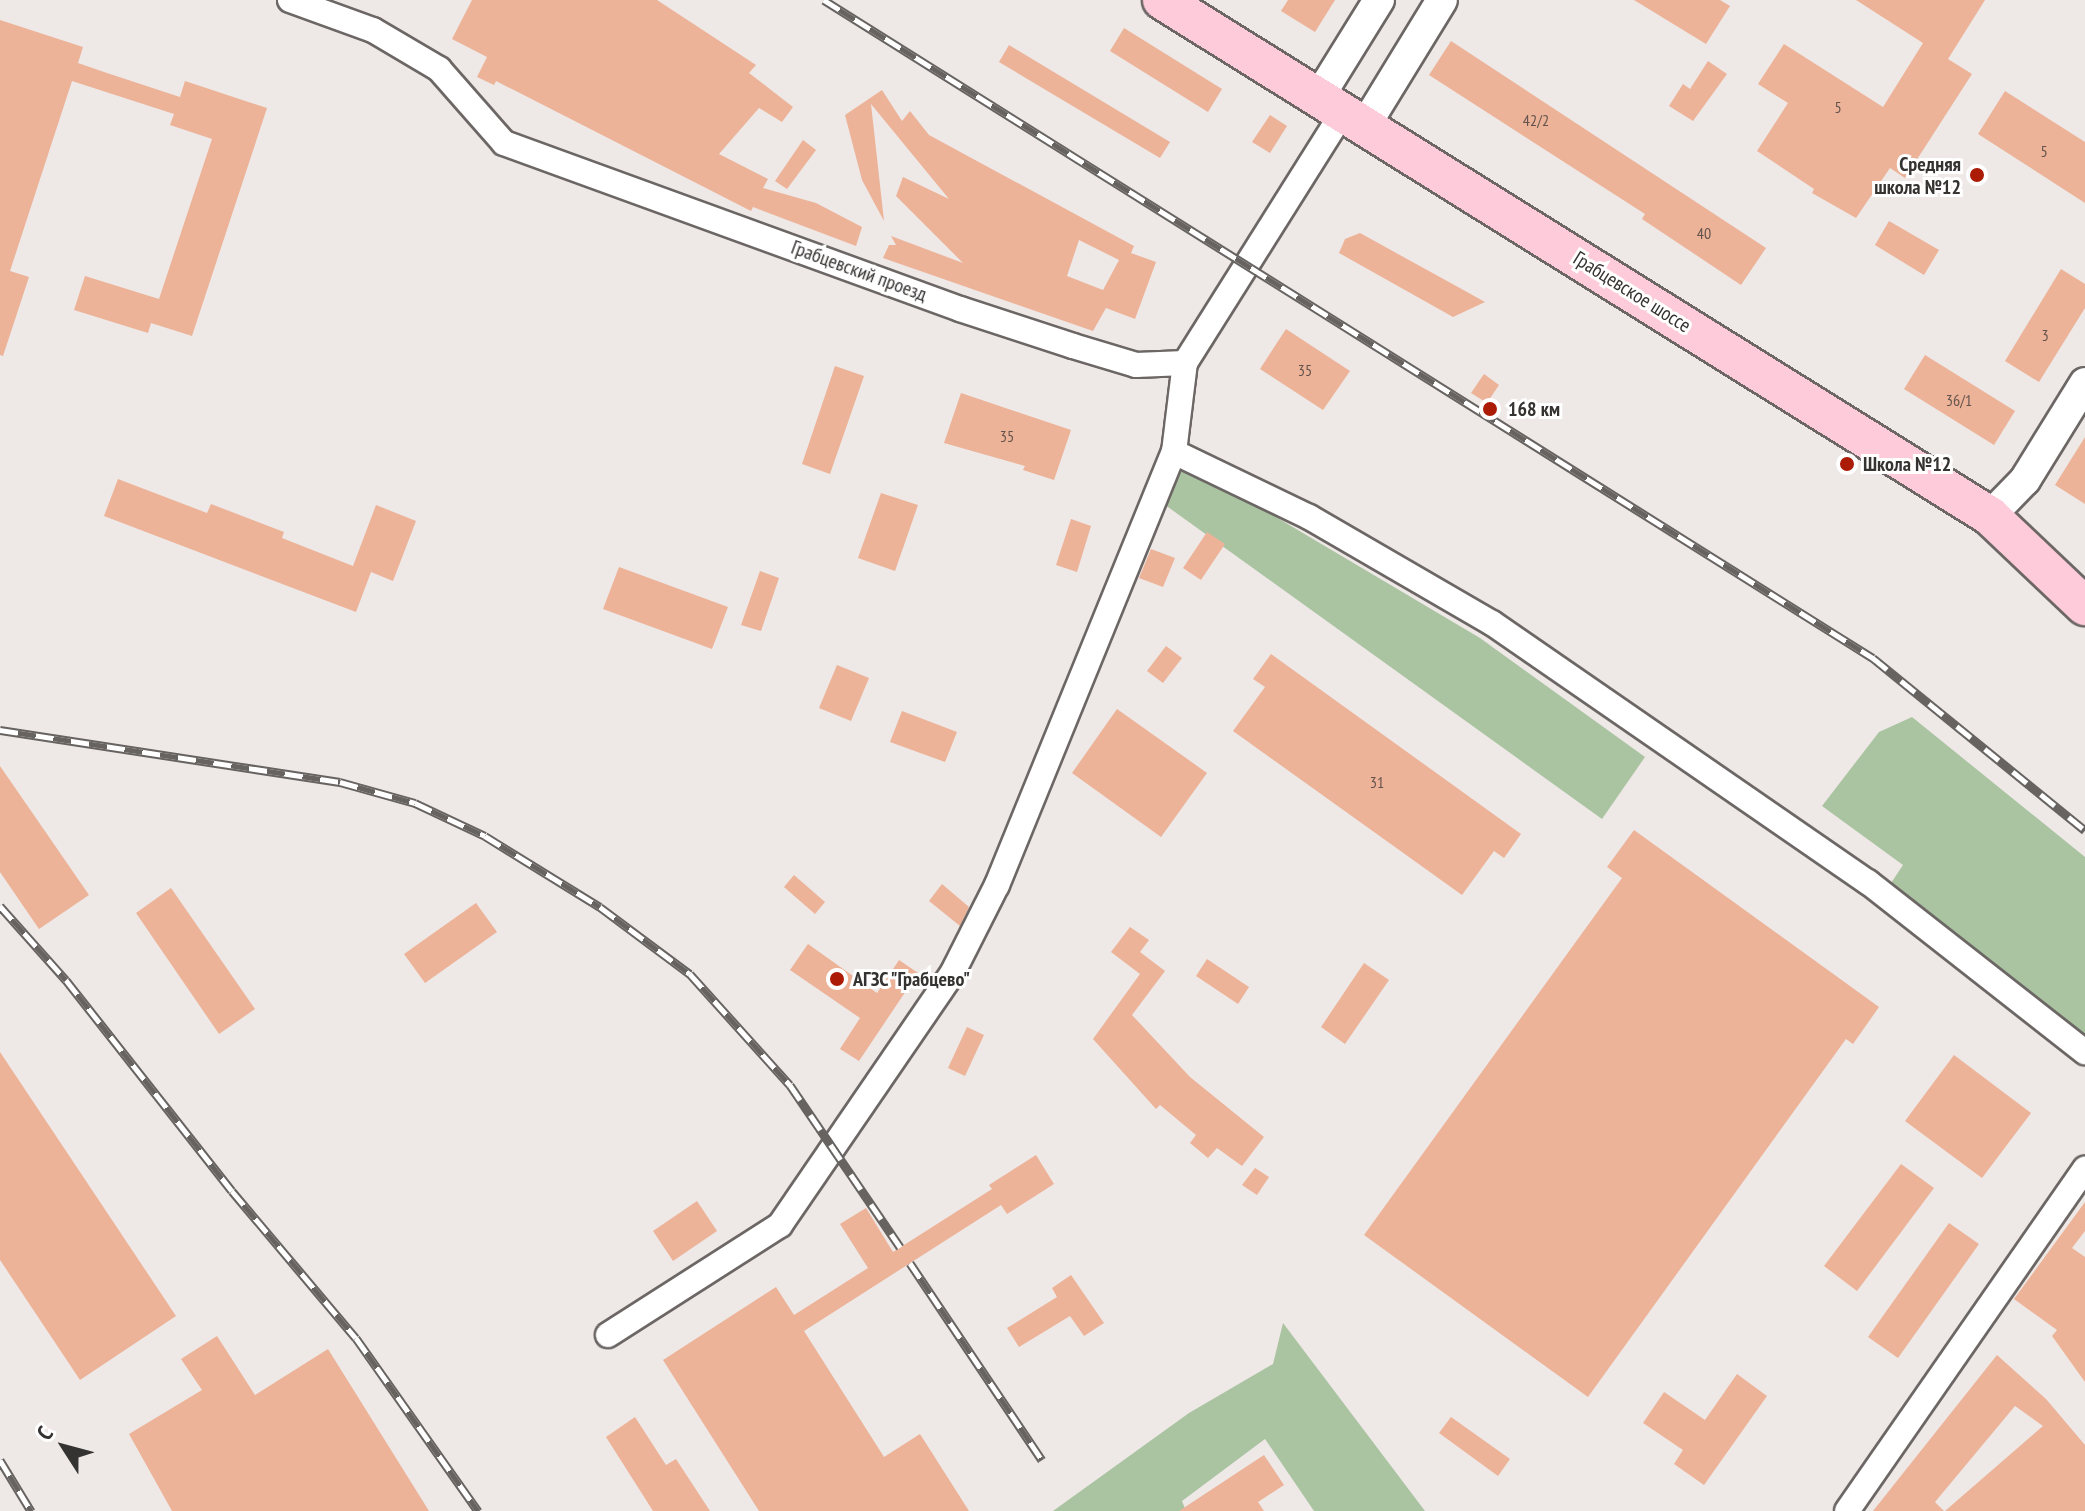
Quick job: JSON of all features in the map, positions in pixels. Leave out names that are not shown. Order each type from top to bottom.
[{"type":"main road","name":"Грабцевское шоссе","points":[[1162,0],[1990,516],[2085,606]]},
{"type":"street","name":"Грабцевский проезд","points":[[290,0],[373,30],[439,69],[504,143],[960,309],[1073,346],[1136,365],[1185,363]]},
{"type":"street","points":[[1343,110],[1379,0]]},
{"type":"street","points":[[608,1335],[780,1225],[953,972],[997,885],[1174,452],[1185,363],[1343,110],[1442,0]]},
{"type":"street","points":[[1990,516],[2025,480],[2085,383]]},
{"type":"street","points":[[1174,452],[1309,517],[1492,623],[1868,882],[2085,1052]]},
{"type":"street","points":[[1847,1511],[2085,1169]]},
{"type":"green space","points":[[1182,467],[1237,494],[1480,638],[1645,757],[1602,819],[1161,502]]},
{"type":"green space","points":[[1912,717],[2085,857],[2085,1037],[1891,883],[1903,865],[1822,806],[1879,732]]},
{"type":"green space","points":[[1283,1323],[1425,1511],[1314,1511],[1265,1439],[1182,1501],[1186,1511],[1053,1511],[1189,1413],[1273,1364]]},
{"type":"building","points":[[472,0],[657,0],[756,65],[749,73],[793,107],[782,122],[759,108],[719,154],[768,179],[763,188],[816,203],[862,227],[856,246],[753,207],[751,211],[496,81],[494,85],[477,77],[487,57],[452,39]]},
{"type":"building","points":[[1288,0],[1335,0],[1315,32],[1281,11]]},
{"type":"building","points":[[1634,0],[1720,0],[1730,6],[1706,44]]},
{"type":"building","points":[[1856,0],[1985,0],[1948,59],[1972,74],[1905,178],[1890,168],[1856,218],[1812,193],[1814,189],[1757,151],[1788,103],[1758,84],[1784,44],[1883,107],[1923,43]]},
{"type":"building","points":[[0,20],[83,47],[78,63],[107,73],[180,97],[185,81],[267,108],[192,336],[151,323],[148,333],[74,310],[85,276],[159,299],[212,139],[170,125],[174,114],[72,81],[10,271],[29,277],[3,356],[0,355]]},
{"type":"building","points":[[1124,28],[1222,89],[1208,112],[1110,51]]},
{"type":"building","points":[[1451,41],[1766,248],[1741,285],[1642,219],[1645,214],[1429,75]]},
{"type":"building","points":[[1009,45],[1170,142],[1160,158],[999,62]]},
{"type":"building","points":[[1708,61],[1727,74],[1693,121],[1669,106],[1683,84],[1690,89]]},
{"type":"building","points":[[882,90],[902,121],[910,111],[929,135],[1134,246],[1131,253],[1156,262],[1135,319],[1106,308],[1093,331],[883,258],[889,245],[896,245],[891,236],[963,263],[896,196],[903,177],[949,199],[871,104],[884,221],[862,180],[845,115]],"holes":[[[1079,240],[1119,260],[1103,290],[1067,276]]]},
{"type":"building","points":[[2005,91],[2085,142],[2085,203],[1978,134]]},
{"type":"building","points":[[1270,115],[1287,126],[1270,153],[1252,142]]},
{"type":"building","points":[[803,140],[816,150],[787,189],[775,181]]},
{"type":"building","points":[[1889,221],[1939,250],[1924,275],[1875,245]]},
{"type":"building","points":[[1360,233],[1485,302],[1453,317],[1339,253],[1345,239]]},
{"type":"building","points":[[2061,269],[2085,284],[2085,308],[2039,382],[2005,361]]},
{"type":"building","points":[[1286,329],[1350,371],[1323,410],[1260,369]]},
{"type":"building","points":[[1925,355],[2015,411],[1994,445],[1904,389]]},
{"type":"building","points":[[835,366],[864,376],[830,474],[802,464]]},
{"type":"building","points":[[1484,374],[1499,385],[1487,403],[1471,393]]},
{"type":"building","points":[[961,393],[1071,430],[1054,480],[1023,470],[1025,466],[944,443]]},
{"type":"building","points":[[2085,437],[2085,504],[2055,485]]},
{"type":"building","points":[[118,479],[207,513],[211,504],[284,532],[282,538],[353,566],[376,505],[416,521],[393,581],[371,572],[356,612],[104,516]]},
{"type":"building","points":[[881,493],[918,505],[895,571],[858,558]]},
{"type":"building","points":[[1071,519],[1091,526],[1077,572],[1056,565]]},
{"type":"building","points":[[1207,532],[1225,544],[1201,580],[1183,568]]},
{"type":"building","points":[[1151,549],[1175,558],[1163,587],[1139,578]]},
{"type":"building","points":[[619,567],[728,607],[712,649],[603,609]]},
{"type":"building","points":[[760,571],[779,578],[761,631],[741,625]]},
{"type":"building","points":[[1166,646],[1182,658],[1163,683],[1147,671]]},
{"type":"building","points":[[1271,654],[1521,834],[1504,858],[1494,851],[1462,895],[1233,731],[1265,687],[1253,679]]},
{"type":"building","points":[[837,665],[869,678],[851,721],[819,708]]},
{"type":"building","points":[[1117,709],[1207,773],[1161,837],[1072,773]]},
{"type":"building","points":[[902,711],[957,732],[945,762],[890,742]]},
{"type":"building","points":[[0,766],[89,895],[39,929],[0,872]]},
{"type":"building","points":[[1634,830],[1879,1007],[1853,1044],[1846,1039],[1588,1397],[1364,1235],[1622,878],[1607,867]]},
{"type":"building","points":[[794,875],[825,902],[815,914],[784,887]]},
{"type":"building","points":[[942,884],[969,907],[960,926],[929,901]]},
{"type":"building","points":[[171,888],[255,1009],[219,1034],[136,913]]},
{"type":"building","points":[[476,903],[497,932],[425,983],[404,954]]},
{"type":"building","points":[[1130,927],[1149,940],[1140,952],[1165,971],[1132,1015],[1190,1077],[1264,1137],[1242,1166],[1217,1148],[1208,1158],[1190,1143],[1196,1135],[1160,1105],[1156,1109],[1093,1039],[1140,974],[1111,952]]},
{"type":"building","points":[[808,944],[877,993],[899,960],[918,973],[859,1061],[840,1049],[860,1018],[790,970]]},
{"type":"building","points":[[1207,959],[1249,987],[1238,1004],[1196,976]]},
{"type":"building","points":[[1364,963],[1389,980],[1345,1044],[1321,1027]]},
{"type":"building","points":[[967,1027],[984,1035],[965,1076],[948,1068]]},
{"type":"building","points":[[0,1052],[176,1316],[80,1380],[0,1260]]},
{"type":"building","points":[[1954,1055],[2031,1113],[1982,1178],[1905,1121]]},
{"type":"building","points":[[1036,1155],[1054,1184],[1007,1214],[1001,1205],[804,1331],[884,1457],[920,1434],[969,1511],[759,1511],[663,1360],[776,1287],[794,1315],[868,1268],[840,1224],[866,1208],[893,1252],[992,1189],[989,1185]]},
{"type":"building","points":[[1901,1164],[1934,1188],[1857,1291],[1824,1266]]},
{"type":"building","points":[[1255,1168],[1269,1177],[1257,1195],[1242,1185]]},
{"type":"building","points":[[697,1201],[717,1231],[673,1261],[653,1231]]},
{"type":"building","points":[[2085,1202],[2085,1231],[2072,1248],[2085,1257],[2085,1382],[2052,1336],[2057,1330],[2014,1299]]},
{"type":"building","points":[[1949,1223],[1979,1244],[1898,1358],[1868,1337]]},
{"type":"building","points":[[1071,1275],[1104,1323],[1084,1336],[1070,1316],[1019,1347],[1007,1328],[1057,1297],[1052,1288]]},
{"type":"building","points":[[217,1336],[255,1395],[328,1349],[429,1511],[172,1511],[129,1434],[202,1390],[181,1359]]},
{"type":"building","points":[[1997,1355],[2046,1399],[2085,1445],[2085,1511],[1945,1511],[2043,1426],[2015,1406],[1935,1502],[1944,1511],[1873,1511]]},
{"type":"building","points":[[1737,1374],[1767,1396],[1704,1485],[1674,1464],[1683,1450],[1643,1423],[1664,1392],[1705,1420]]},
{"type":"building","points":[[635,1417],[666,1465],[676,1459],[710,1511],[653,1511],[606,1437]]},
{"type":"building","points":[[1451,1417],[1510,1459],[1498,1476],[1439,1433]]},
{"type":"building","points":[[1264,1455],[1284,1485],[1258,1502],[1264,1511],[1179,1511]]},
{"type":"railway","points":[[824,0],[1873,658],[2085,830]]},
{"type":"railway","points":[[0,730],[340,782],[415,803],[485,836],[600,907],[690,974],[790,1085],[900,1247]]},
{"type":"railway","points":[[0,906],[66,980],[232,1191],[356,1338],[478,1511]]},
{"type":"railway","points":[[910,1263],[1042,1460]]},
{"type":"railway","points":[[0,1460],[31,1511]]},
{"type":"place","name":"Средняя школа №12","points":[[1977,175]]},
{"type":"place","name":"168 км","points":[[1490,409]]},
{"type":"place","name":"Школа №12","points":[[1847,464]]},
{"type":"place","name":"АГЗС \"Грабцево\"","points":[[837,979]]}]
